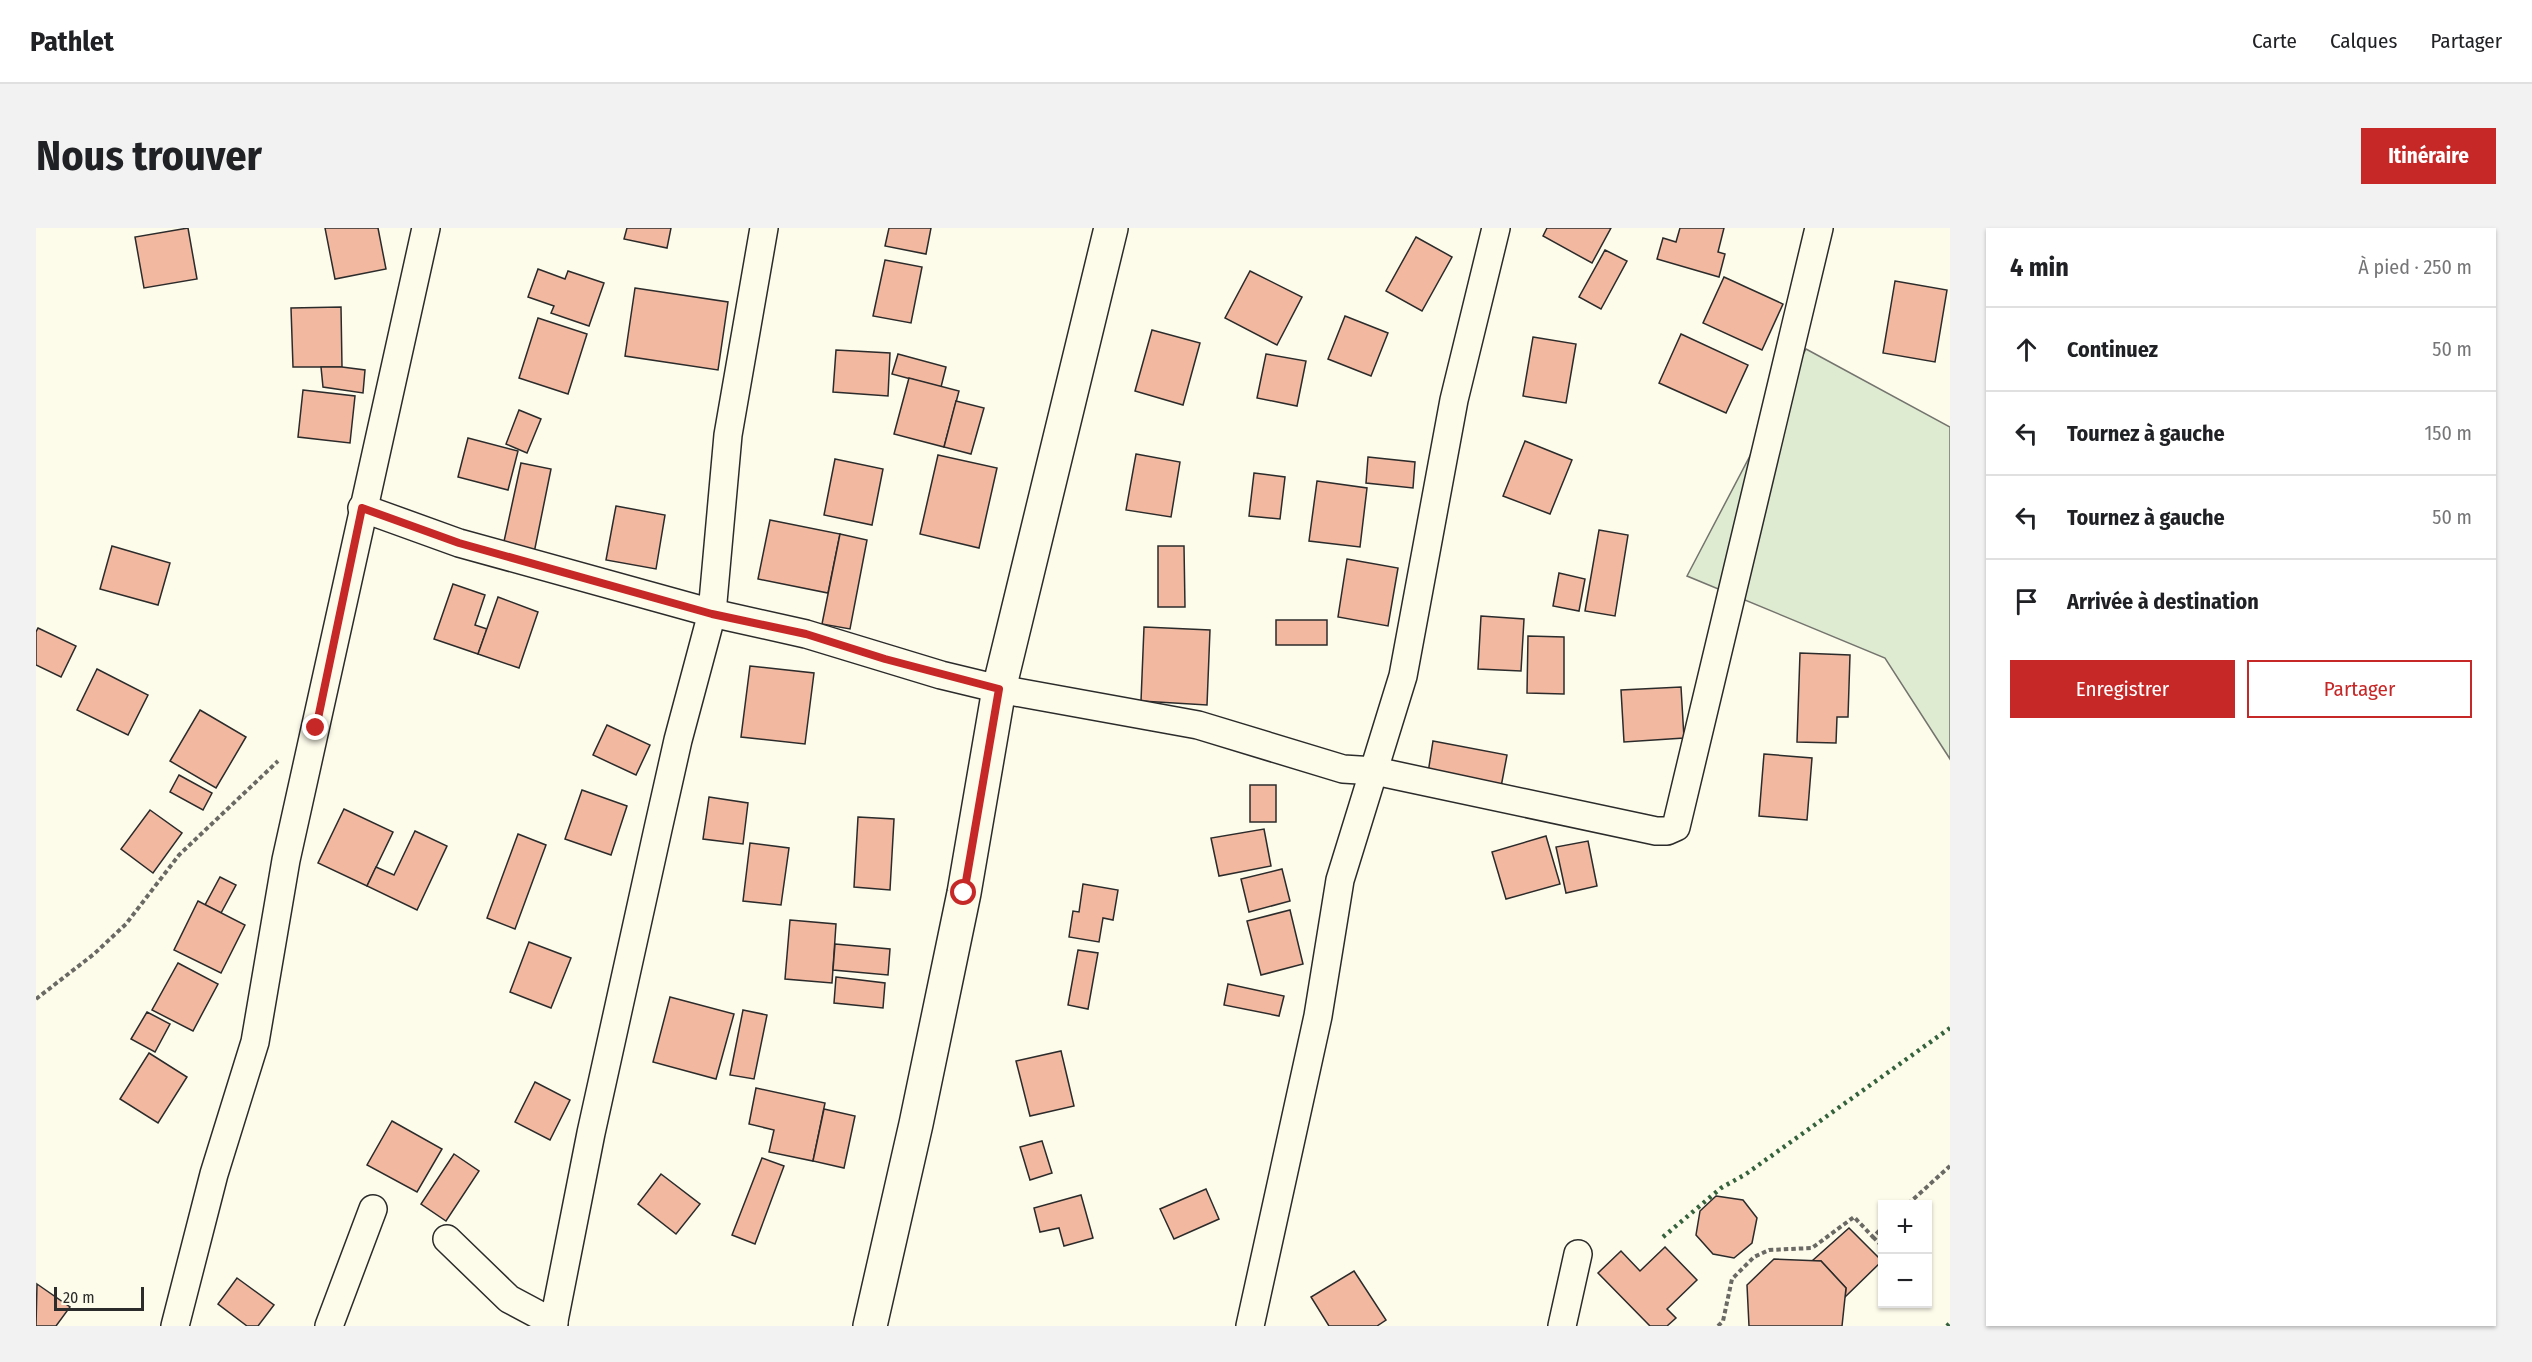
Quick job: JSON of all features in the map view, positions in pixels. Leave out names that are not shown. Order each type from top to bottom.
[{"type":"main road","points":[[870,1326],[916,1124],[964,893],[999,689],[1111,228]]},
{"type":"street","points":[[175,1326],[214,1174],[255,1042],[286,860],[362,508],[426,228]]},
{"type":"street","points":[[447,1239],[509,1299],[554,1324],[591,1132],[658,829],[678,740],[712,614],[728,435],[764,228]]},
{"type":"street","points":[[1250,1326],[1318,1016],[1340,880],[1403,676],[1454,400],[1496,228]]},
{"type":"street","points":[[362,508],[459,543],[712,614],[806,634],[896,662],[999,689],[1198,726],[1342,769],[1375,771],[1656,831],[1667,831],[1676,827],[1819,228]]},
{"type":"street","points":[[329,1326],[373,1209]]},
{"type":"street","points":[[1562,1326],[1578,1254]]},
{"type":"path","points":[[36,999],[94,954],[126,924],[179,855],[256,779],[316,728]]},
{"type":"path","points":[[1912,1200],[1950,1166]]},
{"type":"path","points":[[1718,1326],[1723,1321],[1732,1279],[1754,1257],[1769,1250],[1812,1248],[1854,1217],[1878,1242]]},
{"type":"path","points":[[1873,1237],[1878,1232]]},
{"type":"green space","points":[[1806,349],[1950,427],[1950,759],[1885,658],[1687,576]]},
{"type":"building","points":[[188,228],[197,279],[144,288],[135,237]]},
{"type":"building","points":[[325,228],[378,228],[386,269],[335,279]]},
{"type":"building","points":[[627,228],[671,228],[667,248],[624,239]]},
{"type":"building","points":[[889,228],[931,228],[926,254],[885,246]]},
{"type":"building","points":[[1547,228],[1611,228],[1592,263],[1543,236]]},
{"type":"building","points":[[1680,228],[1724,228],[1718,252],[1725,254],[1719,277],[1657,259],[1663,238],[1676,242]]},
{"type":"building","points":[[1416,237],[1452,257],[1422,311],[1386,291]]},
{"type":"building","points":[[1605,250],[1627,261],[1601,309],[1579,297]]},
{"type":"building","points":[[885,260],[922,267],[911,323],[873,316]]},
{"type":"building","points":[[538,269],[565,279],[568,271],[604,283],[589,326],[551,313],[554,306],[528,297]]},
{"type":"building","points":[[1250,271],[1302,297],[1277,345],[1225,318]]},
{"type":"building","points":[[1724,277],[1783,304],[1762,350],[1703,323]]},
{"type":"building","points":[[1895,281],[1947,290],[1935,362],[1883,353]]},
{"type":"building","points":[[635,288],[728,302],[718,370],[625,356]]},
{"type":"building","points":[[341,307],[342,367],[293,367],[291,308]]},
{"type":"building","points":[[1345,316],[1388,333],[1371,376],[1328,359]]},
{"type":"building","points":[[538,318],[587,334],[568,394],[519,378]]},
{"type":"building","points":[[1152,330],[1200,343],[1183,405],[1135,391]]},
{"type":"building","points":[[1681,334],[1748,365],[1726,413],[1659,383]]},
{"type":"building","points":[[1533,337],[1576,344],[1566,403],[1523,396]]},
{"type":"building","points":[[836,350],[890,353],[888,396],[833,392]]},
{"type":"building","points":[[898,354],[946,367],[941,387],[892,374]]},
{"type":"building","points":[[1266,354],[1306,361],[1297,406],[1257,398]]},
{"type":"building","points":[[321,367],[365,370],[363,393],[323,387]]},
{"type":"building","points":[[909,378],[959,391],[944,447],[894,434]]},
{"type":"building","points":[[303,390],[355,396],[350,443],[298,437]]},
{"type":"building","points":[[956,401],[984,408],[971,454],[944,447]]},
{"type":"building","points":[[519,410],[541,419],[527,453],[506,444]]},
{"type":"building","points":[[468,438],[518,451],[508,490],[458,477]]},
{"type":"building","points":[[1525,441],[1572,460],[1550,514],[1503,496]]},
{"type":"building","points":[[1136,454],[1180,462],[1171,517],[1126,510]]},
{"type":"building","points":[[938,455],[997,468],[979,548],[920,534]]},
{"type":"building","points":[[1368,457],[1415,462],[1413,488],[1366,483]]},
{"type":"building","points":[[835,459],[883,469],[872,525],[824,515]]},
{"type":"building","points":[[521,463],[551,469],[534,553],[503,546]]},
{"type":"building","points":[[1254,473],[1285,477],[1280,519],[1249,516]]},
{"type":"building","points":[[1317,481],[1367,488],[1360,547],[1309,541]]},
{"type":"building","points":[[616,506],[665,515],[656,569],[606,560]]},
{"type":"building","points":[[770,520],[840,534],[828,593],[758,579]]},
{"type":"building","points":[[1599,530],[1628,535],[1615,616],[1585,611]]},
{"type":"building","points":[[840,534],[867,540],[850,629],[822,624]]},
{"type":"building","points":[[112,546],[170,563],[158,605],[100,589]]},
{"type":"building","points":[[1158,546],[1184,546],[1185,607],[1158,607]]},
{"type":"building","points":[[1347,559],[1398,568],[1388,626],[1338,617]]},
{"type":"building","points":[[1559,573],[1585,579],[1579,611],[1553,606]]},
{"type":"building","points":[[453,584],[485,595],[475,625],[487,629],[478,654],[434,639]]},
{"type":"building","points":[[498,597],[538,612],[519,668],[478,654]]},
{"type":"building","points":[[1481,616],[1524,619],[1521,671],[1478,669]]},
{"type":"building","points":[[1276,620],[1327,620],[1327,645],[1276,645]]},
{"type":"building","points":[[1144,627],[1210,630],[1207,705],[1141,701]]},
{"type":"building","points":[[38,628],[76,646],[61,677],[36,665]]},
{"type":"building","points":[[1528,636],[1564,637],[1564,694],[1527,693]]},
{"type":"building","points":[[1800,653],[1850,655],[1848,717],[1837,717],[1836,743],[1797,742]]},
{"type":"building","points":[[750,666],[814,673],[805,744],[741,737]]},
{"type":"building","points":[[97,669],[148,695],[128,735],[77,710]]},
{"type":"building","points":[[1681,687],[1684,738],[1624,742],[1621,690]]},
{"type":"building","points":[[200,710],[246,737],[216,788],[170,761]]},
{"type":"building","points":[[607,725],[650,745],[636,775],[593,755]]},
{"type":"building","points":[[1433,741],[1507,755],[1501,787],[1428,773]]},
{"type":"building","points":[[1764,754],[1812,758],[1807,820],[1759,816]]},
{"type":"building","points":[[179,775],[212,793],[203,810],[170,792]]},
{"type":"building","points":[[1250,785],[1276,785],[1276,822],[1250,822]]},
{"type":"building","points":[[582,790],[627,806],[611,855],[565,839]]},
{"type":"building","points":[[709,797],[748,803],[743,844],[703,839]]},
{"type":"building","points":[[344,809],[393,832],[367,886],[318,863]]},
{"type":"building","points":[[150,810],[182,833],[153,873],[121,849]]},
{"type":"building","points":[[858,817],[894,819],[890,890],[854,887]]},
{"type":"building","points":[[1264,829],[1271,866],[1219,876],[1211,838]]},
{"type":"building","points":[[415,831],[447,846],[417,910],[367,886],[376,867],[394,875]]},
{"type":"building","points":[[518,834],[546,845],[515,929],[487,918]]},
{"type":"building","points":[[1546,836],[1560,884],[1506,899],[1492,852]]},
{"type":"building","points":[[1588,841],[1597,886],[1566,893],[1556,847]]},
{"type":"building","points":[[750,843],[789,848],[781,905],[743,901]]},
{"type":"building","points":[[1282,869],[1290,901],[1249,912],[1241,879]]},
{"type":"building","points":[[220,877],[236,885],[221,913],[205,905]]},
{"type":"building","points":[[1083,884],[1118,890],[1113,920],[1103,918],[1099,942],[1069,937],[1073,911],[1079,912]]},
{"type":"building","points":[[198,901],[245,925],[221,973],[174,950]]},
{"type":"building","points":[[1290,910],[1303,964],[1261,975],[1247,921]]},
{"type":"building","points":[[790,920],[836,924],[832,983],[785,979]]},
{"type":"building","points":[[529,942],[571,958],[551,1008],[510,992]]},
{"type":"building","points":[[835,944],[890,949],[888,975],[833,970]]},
{"type":"building","points":[[1078,950],[1098,953],[1088,1009],[1068,1005]]},
{"type":"building","points":[[178,963],[218,984],[193,1031],[152,1010]]},
{"type":"building","points":[[836,977],[885,983],[883,1008],[834,1003]]},
{"type":"building","points":[[1228,984],[1284,996],[1279,1016],[1224,1005]]},
{"type":"building","points":[[670,997],[734,1014],[716,1079],[653,1062]]},
{"type":"building","points":[[743,1010],[767,1015],[754,1079],[730,1075]]},
{"type":"building","points":[[147,1012],[170,1024],[155,1052],[131,1039]]},
{"type":"building","points":[[1061,1051],[1074,1106],[1030,1116],[1016,1061]]},
{"type":"building","points":[[149,1053],[187,1077],[158,1123],[120,1099]]},
{"type":"building","points":[[535,1082],[570,1100],[550,1140],[515,1122]]},
{"type":"building","points":[[756,1088],[825,1103],[813,1161],[769,1152],[774,1130],[749,1124]]},
{"type":"building","points":[[824,1109],[855,1116],[844,1168],[813,1161]]},
{"type":"building","points":[[392,1121],[442,1149],[417,1192],[367,1165]]},
{"type":"building","points":[[1042,1141],[1052,1173],[1030,1180],[1020,1147]]},
{"type":"building","points":[[454,1154],[479,1171],[446,1221],[421,1204]]},
{"type":"building","points":[[762,1158],[784,1166],[755,1244],[732,1235]]},
{"type":"building","points":[[661,1174],[700,1204],[676,1234],[638,1204]]},
{"type":"building","points":[[1206,1189],[1219,1219],[1174,1239],[1160,1209]]},
{"type":"building","points":[[1081,1195],[1093,1238],[1064,1246],[1059,1228],[1040,1232],[1034,1208]]},
{"type":"building","points":[[1716,1196],[1743,1200],[1757,1218],[1752,1243],[1734,1258],[1713,1254],[1696,1235],[1700,1211]]},
{"type":"building","points":[[1849,1228],[1878,1257],[1878,1265],[1845,1297],[1846,1288],[1821,1261],[1812,1261]]},
{"type":"building","points":[[1665,1247],[1697,1280],[1667,1309],[1676,1318],[1667,1326],[1650,1326],[1598,1273],[1621,1251],[1640,1271]]},
{"type":"building","points":[[1774,1259],[1821,1261],[1846,1288],[1842,1326],[1749,1326],[1747,1285]]},
{"type":"building","points":[[1354,1271],[1386,1320],[1377,1326],[1329,1326],[1311,1297]]},
{"type":"building","points":[[237,1278],[274,1305],[258,1326],[247,1326],[218,1304]]},
{"type":"building","points":[[37,1284],[70,1307],[56,1326],[36,1326]]},
{"type":"hedge","points":[[1663,1237],[1721,1188],[1746,1174],[1950,1028]]},
{"type":"hedge","points":[[1947,1326],[1950,1323]]},
{"type":"route","points":[[316,728],[362,508],[459,543],[712,614],[806,634],[941,675],[999,689],[964,893]]}]
